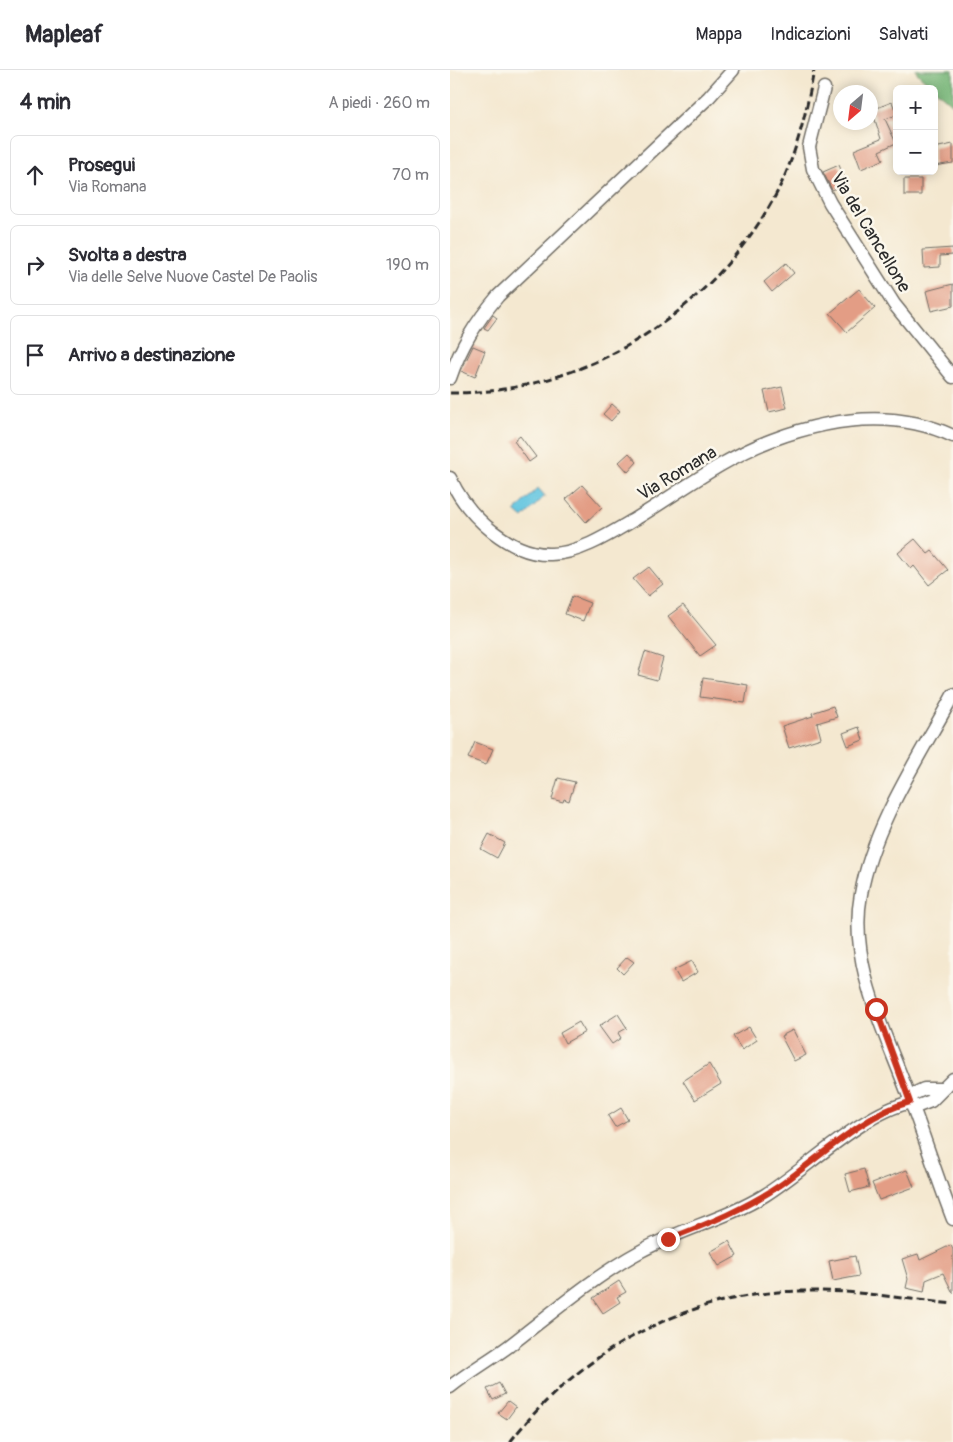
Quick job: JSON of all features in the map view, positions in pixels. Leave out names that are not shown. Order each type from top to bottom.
[{"type":"street","points":[[695,108],[718,79],[722,70]]},
{"type":"street","points":[[450,378],[460,350],[469,334],[498,296],[724,82],[733,70]]},
{"type":"street","name":"Via del Cancellone","points":[[824,88],[809,146],[813,169],[830,203],[894,304],[953,377]]},
{"type":"street","name":"Via Romana","points":[[450,478],[456,492],[472,513],[501,538],[529,551],[558,554],[604,538],[736,457],[784,436],[841,422],[878,419],[915,422],[953,436]]},
{"type":"street","points":[[953,695],[880,833],[865,874],[859,904],[859,941],[876,1009],[953,1219]]},
{"type":"street","points":[[450,1387],[507,1347],[570,1297],[619,1264],[654,1244],[746,1206],[880,1114],[896,1106],[911,1102],[924,1089],[942,1089],[953,1079]]},
{"type":"green space","points":[[915,70],[953,70],[953,105],[938,92],[938,85],[930,85]]},
{"type":"water","points":[[538,488],[545,496],[523,518],[515,511]]},
{"type":"building","points":[[892,102],[893,116],[885,119],[893,136],[893,144],[879,151],[883,160],[861,169],[854,150],[881,139],[878,129],[878,108]]},
{"type":"building","points":[[953,144],[953,163],[938,165],[938,147]]},
{"type":"building","points":[[839,165],[847,184],[832,190],[823,172]]},
{"type":"building","points":[[904,179],[921,179],[921,195],[904,195]]},
{"type":"building","points":[[953,248],[953,255],[940,256],[940,267],[924,268],[923,250]]},
{"type":"building","points":[[786,263],[794,273],[772,292],[764,282]]},
{"type":"building","points":[[953,284],[953,306],[931,311],[926,291]]},
{"type":"building","points":[[859,289],[875,308],[847,332],[830,313]]},
{"type":"building","points":[[493,315],[497,318],[488,330],[484,328]]},
{"type":"building","points":[[473,346],[485,351],[475,377],[461,371]]},
{"type":"building","points":[[782,387],[787,408],[769,412],[764,391]]},
{"type":"building","points":[[612,404],[620,411],[611,421],[603,414]]},
{"type":"building","points":[[520,436],[536,457],[529,462],[514,441]]},
{"type":"building","points":[[629,453],[637,462],[628,472],[619,462]]},
{"type":"building","points":[[582,485],[602,507],[586,522],[566,499]]},
{"type":"building","points":[[915,539],[928,554],[932,551],[948,570],[929,585],[914,566],[911,569],[898,553]]},
{"type":"building","points":[[649,567],[663,584],[648,596],[633,579]]},
{"type":"building","points":[[572,596],[590,603],[583,621],[565,614]]},
{"type":"building","points":[[683,605],[716,645],[700,656],[668,616]]},
{"type":"building","points":[[645,652],[663,658],[657,680],[638,675]]},
{"type":"building","points":[[703,678],[748,685],[745,703],[700,697]]},
{"type":"building","points":[[833,706],[837,717],[817,723],[821,738],[789,748],[782,726],[813,716],[812,713]]},
{"type":"building","points":[[859,727],[863,740],[848,746],[843,733]]},
{"type":"building","points":[[475,742],[493,749],[486,765],[468,758]]},
{"type":"building","points":[[558,778],[575,782],[569,801],[564,799],[563,802],[552,799]]},
{"type":"building","points":[[489,834],[505,843],[497,858],[481,849]]},
{"type":"building","points":[[627,957],[634,962],[623,974],[617,968]]},
{"type":"building","points":[[692,961],[698,972],[681,982],[674,970]]},
{"type":"building","points":[[618,1014],[627,1028],[618,1033],[621,1038],[612,1044],[599,1026]]},
{"type":"building","points":[[579,1022],[585,1032],[565,1043],[560,1033]]},
{"type":"building","points":[[749,1027],[757,1040],[742,1050],[733,1036]]},
{"type":"building","points":[[793,1030],[806,1055],[794,1061],[781,1036]]},
{"type":"building","points":[[709,1064],[721,1084],[695,1100],[683,1081]]},
{"type":"building","points":[[621,1108],[628,1120],[615,1127],[608,1116]]},
{"type":"building","points":[[864,1169],[869,1187],[850,1192],[845,1174]]},
{"type":"building","points":[[907,1170],[914,1187],[879,1200],[872,1183]]},
{"type":"building","points":[[729,1241],[737,1256],[719,1266],[710,1252]]},
{"type":"building","points":[[951,1245],[953,1250],[953,1293],[943,1273],[926,1280],[924,1292],[906,1288],[908,1279],[902,1259],[918,1254],[920,1260]]},
{"type":"building","points":[[855,1256],[859,1276],[833,1281],[829,1261]]},
{"type":"building","points":[[619,1281],[626,1292],[617,1297],[620,1302],[603,1313],[593,1298]]},
{"type":"building","points":[[499,1383],[505,1394],[493,1400],[487,1389]]},
{"type":"building","points":[[508,1401],[516,1407],[507,1419],[498,1413]]},
{"type":"railway","points":[[450,393],[499,390],[547,379],[594,363],[637,340],[677,312],[714,279],[746,241],[773,200],[794,153],[814,70]]},
{"type":"railway","points":[[510,1442],[538,1409],[570,1380],[604,1354],[641,1332],[680,1315],[720,1302],[763,1294],[824,1291],[861,1293],[953,1304]]},
{"type":"route","points":[[668,1239],[746,1206],[880,1114],[910,1102],[876,1009]]}]
